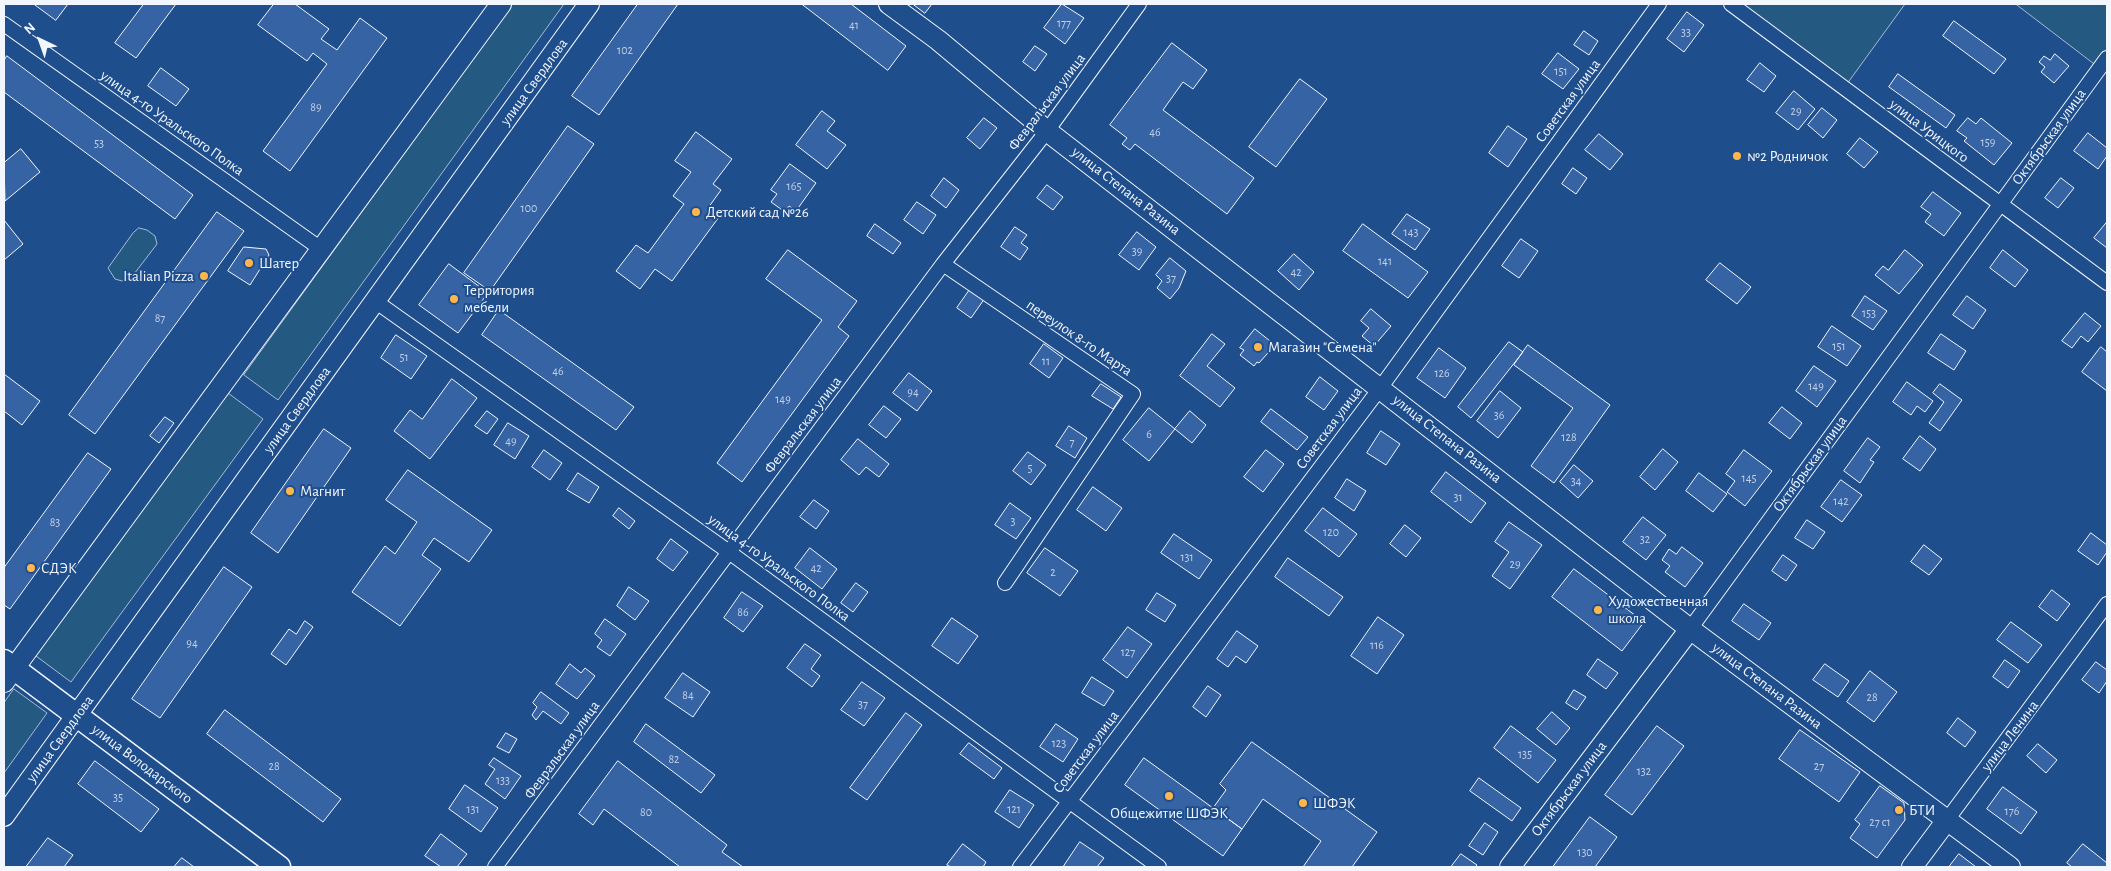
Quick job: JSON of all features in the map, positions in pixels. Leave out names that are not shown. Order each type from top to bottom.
[{"type":"main road","points":[[7,671],[501,4]]},
{"type":"main road","name":"улица Свердлова","points":[[4,816],[589,4]]},
{"type":"main road","name":"улица Степана Разина","points":[[888,4],[938,40],[1047,131],[1380,387],[1690,629],[2010,867]]},
{"type":"main road","name":"Октябрьская улица","points":[[1510,867],[1690,629]]},
{"type":"main road","name":"улица Володарского","points":[[7,671],[78,715],[279,867]]},
{"type":"main road","name":"улица Ленина","points":[[1912,867],[1947,820]]},
{"type":"street","name":"Февральская улица","points":[[496,867],[943,264],[1047,131],[1139,4]]},
{"type":"street","name":"Советская улица","points":[[1020,867],[1380,387],[1659,4]]},
{"type":"street","name":"улица Урицкого","points":[[1731,4],[2107,283]]},
{"type":"street","name":"улица 4-го Уральского Полка","points":[[4,24],[321,249]]},
{"type":"street","name":"Октябрьская улица","points":[[1690,629],[2107,58]]},
{"type":"street","name":"переулок 8-го Марта","points":[[943,264],[1133,394],[1005,583]]},
{"type":"street","name":"улица 4-го Уральского Полка","points":[[375,301],[729,552],[1159,867]]},
{"type":"street","name":"улица Ленина","points":[[1947,820],[2107,604]]},
{"type":"shaded area","points":[[513,4],[564,4],[278,400],[244,375]]},
{"type":"shaded area","points":[[1731,4],[1905,4],[1844,88]]},
{"type":"shaded area","points":[[2016,4],[2107,4],[2107,58],[2100,68]]},
{"type":"shaded area","points":[[139,228],[147,230],[155,236],[157,244],[131,278],[122,281],[115,279],[108,268],[133,233]]},
{"type":"shaded area","points":[[228,393],[263,419],[71,682],[36,656]]},
{"type":"shaded area","points":[[14,689],[47,713],[4,773],[4,703]]},
{"type":"building","points":[[34,4],[68,4],[56,20]]},
{"type":"building","points":[[144,4],[176,4],[136,58],[115,43]]},
{"type":"building","points":[[274,4],[295,4],[329,29],[321,39],[337,50],[360,18],[387,38],[290,171],[263,151],[327,64],[313,53],[307,61],[258,25]]},
{"type":"building","points":[[638,4],[678,4],[599,115],[572,96]]},
{"type":"building","points":[[802,4],[851,4],[906,46],[888,70]]},
{"type":"building","points":[[913,4],[932,4],[925,13]]},
{"type":"building","points":[[1062,4],[1084,18],[1065,44],[1044,28]]},
{"type":"building","points":[[1687,12],[1704,25],[1684,52],[1667,39]]},
{"type":"building","points":[[1954,21],[2006,59],[1994,74],[1943,36]]},
{"type":"building","points":[[1584,31],[1598,41],[1589,55],[1574,45]]},
{"type":"building","points":[[1172,43],[1207,70],[1193,89],[1183,82],[1163,110],[1254,178],[1227,214],[1135,144],[1130,150],[1122,144],[1127,138],[1110,125]]},
{"type":"building","points":[[1035,46],[1047,54],[1035,71],[1023,62]]},
{"type":"building","points":[[1558,53],[1579,69],[1563,89],[1542,74]]},
{"type":"building","points":[[2055,54],[2069,66],[2054,83],[2041,72],[2045,67],[2039,62],[2044,56],[2050,60]]},
{"type":"building","points":[[7,56],[193,195],[175,219],[4,92],[4,61]]},
{"type":"building","points":[[1760,63],[1776,76],[1764,92],[1747,80]]},
{"type":"building","points":[[161,68],[189,89],[176,106],[148,86]]},
{"type":"building","points":[[1898,74],[1955,115],[1946,128],[1889,87]]},
{"type":"building","points":[[1300,79],[1327,99],[1276,167],[1249,147]]},
{"type":"building","points":[[1794,91],[1815,109],[1798,130],[1776,113]]},
{"type":"building","points":[[1822,108],[1837,120],[1823,138],[1808,125]]},
{"type":"building","points":[[822,111],[835,121],[827,131],[846,145],[827,169],[796,145]]},
{"type":"building","points":[[984,118],[997,128],[980,149],[967,138]]},
{"type":"building","points":[[1968,118],[1976,124],[1981,118],[2012,143],[1994,165],[1964,141],[1967,138],[1957,131]]},
{"type":"building","points":[[568,126],[594,144],[490,291],[464,273]]},
{"type":"building","points":[[1508,126],[1527,139],[1508,167],[1489,153]]},
{"type":"building","name":"Детский сад №26","points":[[696,132],[732,159],[713,184],[721,190],[708,208],[719,217],[672,281],[655,269],[640,289],[616,271],[636,245],[648,253],[684,204],[673,196],[691,172],[675,161]]},
{"type":"building","points":[[2088,133],[2107,148],[2107,156],[2098,169],[2074,151]]},
{"type":"building","points":[[1599,134],[1623,154],[1610,170],[1585,150]]},
{"type":"building","points":[[1860,138],[1878,152],[1864,168],[1847,154]]},
{"type":"building","points":[[21,149],[40,172],[5,201],[4,163]]},
{"type":"building","points":[[790,164],[816,183],[796,211],[789,206],[785,212],[771,202],[777,194],[771,190]]},
{"type":"building","points":[[1573,168],[1587,178],[1576,194],[1562,184]]},
{"type":"building","points":[[944,178],[959,190],[946,208],[931,196]]},
{"type":"building","points":[[2061,178],[2074,188],[2058,208],[2045,198]]},
{"type":"building","points":[[1047,185],[1063,197],[1053,210],[1037,198]]},
{"type":"building","points":[[1933,192],[1961,213],[1944,236],[1925,222],[1931,214],[1921,207]]},
{"type":"building","points":[[917,202],[936,215],[923,234],[904,220]]},
{"type":"building","points":[[217,212],[244,231],[95,434],[69,415]]},
{"type":"building","points":[[1407,214],[1430,229],[1415,250],[1392,234]]},
{"type":"building","points":[[4,220],[23,244],[4,260]]},
{"type":"building","points":[[2107,222],[2107,248],[2094,238]]},
{"type":"building","points":[[875,224],[901,243],[893,254],[867,236]]},
{"type":"building","points":[[1363,224],[1428,272],[1408,298],[1343,251]]},
{"type":"building","points":[[1015,227],[1027,235],[1021,243],[1028,248],[1020,260],[1001,247]]},
{"type":"building","points":[[1137,232],[1156,247],[1139,270],[1119,255]]},
{"type":"building","points":[[1521,239],[1538,251],[1519,278],[1502,266]]},
{"type":"building","name":"Шатер","points":[[244,247],[266,249],[269,255],[250,285],[228,271]]},
{"type":"building","points":[[788,250],[857,301],[838,327],[849,336],[742,482],[717,463],[822,320],[766,279]]},
{"type":"building","points":[[1905,250],[1923,265],[1899,294],[1875,275],[1883,266],[1888,270]]},
{"type":"building","points":[[2003,250],[2028,270],[2015,287],[1990,268]]},
{"type":"building","points":[[1294,254],[1314,272],[1299,290],[1278,271]]},
{"type":"building","points":[[1170,258],[1186,271],[1179,288],[1170,299],[1157,288],[1162,281],[1156,275]]},
{"type":"building","points":[[1720,263],[1751,287],[1737,304],[1706,280]]},
{"type":"building","name":"Территория мебели","points":[[449,264],[488,293],[458,333],[419,305]]},
{"type":"building","points":[[971,288],[985,298],[971,318],[957,308]]},
{"type":"building","points":[[1865,296],[1887,311],[1873,330],[1852,316]]},
{"type":"building","points":[[1967,296],[1986,310],[1973,329],[1953,315]]},
{"type":"building","points":[[1371,309],[1391,326],[1374,346],[1362,336],[1369,328],[1361,321]]},
{"type":"building","points":[[499,310],[634,407],[616,430],[482,335]]},
{"type":"building","points":[[2085,313],[2101,326],[2088,342],[2081,336],[2072,348],[2062,341]]},
{"type":"building","points":[[1832,326],[1861,346],[1847,366],[1818,347]]},
{"type":"building","points":[[1255,329],[1275,345],[1254,366],[1240,355],[1244,350],[1240,348]]},
{"type":"building","points":[[1212,334],[1225,344],[1207,366],[1235,388],[1220,407],[1180,376]]},
{"type":"building","points":[[1941,334],[1966,351],[1954,370],[1928,353]]},
{"type":"building","points":[[396,335],[427,356],[411,379],[381,358]]},
{"type":"building","points":[[1509,342],[1523,352],[1471,418],[1458,407]]},
{"type":"building","points":[[1044,344],[1063,358],[1049,378],[1030,364]]},
{"type":"building","points":[[1528,345],[1610,405],[1554,483],[1531,466],[1573,408],[1514,365]]},
{"type":"building","points":[[2101,347],[2107,352],[2107,391],[2082,372]]},
{"type":"building","points":[[1439,348],[1466,368],[1445,398],[1417,378]]},
{"type":"building","points":[[1814,366],[1836,381],[1817,407],[1796,391]]},
{"type":"building","points":[[909,373],[932,391],[917,411],[893,393]]},
{"type":"building","points":[[4,374],[40,401],[22,425],[4,411]]},
{"type":"building","points":[[1320,377],[1338,391],[1324,410],[1306,397]]},
{"type":"building","points":[[452,379],[477,398],[430,459],[394,431],[410,410],[422,419]]},
{"type":"building","points":[[1907,382],[1933,401],[1925,412],[1917,406],[1911,415],[1893,402]]},
{"type":"building","points":[[1101,384],[1121,397],[1113,409],[1092,396]]},
{"type":"building","points":[[1940,384],[1962,400],[1940,431],[1929,423],[1944,402],[1933,393]]},
{"type":"building","points":[[1500,391],[1521,408],[1498,438],[1477,421]]},
{"type":"building","points":[[884,406],[901,419],[886,438],[869,425]]},
{"type":"building","points":[[1782,407],[1802,423],[1790,439],[1769,423]]},
{"type":"building","points":[[1149,408],[1175,429],[1149,461],[1123,440]]},
{"type":"building","points":[[1271,409],[1308,437],[1297,450],[1261,422]]},
{"type":"building","points":[[487,411],[498,419],[487,434],[475,426]]},
{"type":"building","points":[[1190,411],[1206,425],[1192,443],[1175,429]]},
{"type":"building","points":[[165,417],[174,423],[159,443],[150,436]]},
{"type":"building","points":[[508,423],[529,436],[515,459],[494,445]]},
{"type":"building","points":[[1069,426],[1087,438],[1075,458],[1056,446]]},
{"type":"building","points":[[324,429],[351,448],[278,553],[251,533]]},
{"type":"building","points":[[1381,431],[1400,444],[1386,465],[1367,453]]},
{"type":"building","points":[[1920,436],[1936,449],[1920,471],[1903,459]]},
{"type":"building","points":[[1868,438],[1880,447],[1870,460],[1874,462],[1860,483],[1844,471]]},
{"type":"building","points":[[858,439],[889,464],[879,477],[866,467],[859,475],[841,460]]},
{"type":"building","points":[[1663,449],[1678,462],[1655,490],[1640,477]]},
{"type":"building","points":[[544,450],[562,463],[550,480],[532,467]]},
{"type":"building","points":[[1266,450],[1284,464],[1263,492],[1244,477]]},
{"type":"building","points":[[1744,450],[1772,471],[1745,506],[1727,492],[1735,481],[1726,474]]},
{"type":"building","points":[[1028,452],[1046,465],[1031,485],[1013,471]]},
{"type":"building","points":[[88,453],[111,469],[10,609],[4,605],[4,568]]},
{"type":"building","points":[[1574,465],[1593,481],[1578,498],[1560,482]]},
{"type":"building","points":[[408,470],[492,530],[469,562],[434,538],[422,555],[441,569],[400,626],[352,592],[385,546],[395,554],[417,522],[386,500]]},
{"type":"building","points":[[1446,472],[1486,503],[1471,523],[1431,492]]},
{"type":"building","points":[[578,473],[599,487],[589,503],[567,490]]},
{"type":"building","points":[[1699,473],[1727,494],[1713,512],[1686,491]]},
{"type":"building","points":[[1347,479],[1366,491],[1354,511],[1335,498]]},
{"type":"building","points":[[1841,480],[1862,495],[1842,522],[1821,507]]},
{"type":"building","points":[[1093,487],[1122,508],[1106,531],[1077,510]]},
{"type":"building","points":[[814,500],[829,511],[816,529],[800,517]]},
{"type":"building","points":[[1010,503],[1031,518],[1016,539],[995,525]]},
{"type":"building","points":[[619,508],[635,521],[629,529],[613,516]]},
{"type":"building","points":[[1323,508],[1357,534],[1339,557],[1305,531]]},
{"type":"building","points":[[1643,517],[1666,535],[1646,560],[1623,542]]},
{"type":"building","points":[[1807,520],[1825,532],[1813,549],[1795,538]]},
{"type":"building","points":[[1509,522],[1542,545],[1510,589],[1492,576],[1509,552],[1495,542]]},
{"type":"building","points":[[1405,525],[1421,538],[1406,557],[1390,544]]},
{"type":"building","points":[[2091,533],[2107,545],[2107,552],[2098,565],[2078,551]]},
{"type":"building","points":[[1174,534],[1212,560],[1199,579],[1161,553]]},
{"type":"building","points":[[671,539],[688,552],[673,571],[657,559]]},
{"type":"building","points":[[1924,545],[1942,559],[1929,575],[1911,562]]},
{"type":"building","points":[[1682,547],[1703,563],[1685,587],[1665,572],[1670,566],[1662,560],[1669,549],[1676,554]]},
{"type":"building","points":[[810,548],[837,569],[822,589],[795,568]]},
{"type":"building","points":[[1045,548],[1078,571],[1060,596],[1027,573]]},
{"type":"building","points":[[1783,555],[1797,565],[1786,581],[1772,571]]},
{"type":"building","points":[[1288,558],[1343,597],[1329,616],[1275,577]]},
{"type":"building","points":[[224,567],[252,587],[160,718],[132,699]]},
{"type":"building","name":"Художественная школа","points":[[1574,569],[1644,622],[1622,651],[1552,597]]},
{"type":"building","points":[[856,583],[868,592],[853,612],[841,603]]},
{"type":"building","points":[[629,587],[649,601],[635,620],[617,606]]},
{"type":"building","points":[[2052,590],[2070,604],[2057,621],[2039,607]]},
{"type":"building","points":[[742,592],[763,606],[743,632],[724,618]]},
{"type":"building","points":[[1157,593],[1176,605],[1165,622],[1146,610]]},
{"type":"building","points":[[1744,604],[1771,623],[1759,640],[1732,621]]},
{"type":"building","points":[[1378,617],[1404,635],[1377,674],[1351,656]]},
{"type":"building","points":[[952,618],[978,636],[958,664],[932,646]]},
{"type":"building","points":[[605,619],[626,634],[610,656],[597,647],[602,640],[595,634]]},
{"type":"building","points":[[305,621],[313,627],[286,665],[271,654],[289,629],[296,634]]},
{"type":"building","points":[[2011,622],[2042,645],[2028,663],[1997,640]]},
{"type":"building","points":[[1128,627],[1152,644],[1127,678],[1103,660]]},
{"type":"building","points":[[1237,631],[1258,646],[1246,663],[1236,656],[1228,667],[1217,659]]},
{"type":"building","points":[[805,644],[821,655],[811,669],[820,676],[812,687],[787,668]]},
{"type":"building","points":[[1598,659],[1618,673],[1606,689],[1587,675]]},
{"type":"building","points":[[2005,660],[2020,671],[2008,688],[1993,677]]},
{"type":"building","points":[[2096,662],[2107,670],[2107,681],[2099,693],[2082,680]]},
{"type":"building","points":[[570,664],[581,673],[585,668],[595,676],[577,699],[556,684]]},
{"type":"building","points":[[1825,664],[1849,681],[1838,697],[1813,680]]},
{"type":"building","points":[[1870,671],[1897,692],[1874,722],[1847,702]]},
{"type":"building","points":[[683,673],[710,692],[693,717],[665,698]]},
{"type":"building","points":[[1092,677],[1114,691],[1104,706],[1082,693]]},
{"type":"building","points":[[862,682],[885,698],[864,726],[841,710]]},
{"type":"building","points":[[1208,686],[1221,695],[1206,717],[1193,707]]},
{"type":"building","points":[[1574,690],[1586,697],[1577,710],[1566,703]]},
{"type":"building","points":[[541,692],[569,713],[561,724],[543,711],[536,720],[532,715],[537,707],[533,703]]},
{"type":"building","points":[[225,710],[341,799],[323,822],[207,734]]},
{"type":"building","points":[[1552,712],[1570,728],[1556,745],[1537,729]]},
{"type":"building","points":[[906,713],[922,725],[867,800],[850,788]]},
{"type":"building","points":[[1958,718],[1976,732],[1965,747],[1947,733]]},
{"type":"building","points":[[646,724],[715,775],[701,793],[634,742]]},
{"type":"building","points":[[1056,724],[1078,739],[1063,762],[1040,747]]},
{"type":"building","points":[[1511,726],[1556,760],[1538,783],[1494,748]]},
{"type":"building","points":[[1657,726],[1684,746],[1632,815],[1605,795]]},
{"type":"building","points":[[1800,730],[1860,772],[1839,802],[1779,759]]},
{"type":"building","points":[[506,733],[517,739],[509,753],[497,747]]},
{"type":"building","name":"ШФЭК","points":[[1252,742],[1377,832],[1352,867],[1303,867],[1321,841],[1263,799],[1242,829],[1213,808],[1226,790],[1220,784]]},
{"type":"building","points":[[969,743],[1002,768],[994,779],[960,754]]},
{"type":"building","points":[[2038,744],[2057,760],[2046,773],[2027,756]]},
{"type":"building","points":[[494,758],[521,776],[505,799],[485,784],[495,769],[489,765]]},
{"type":"building","name":"Общежитие ШФЭК","points":[[1144,758],[1242,829],[1223,856],[1125,785]]},
{"type":"building","points":[[95,761],[159,809],[141,832],[78,784]]},
{"type":"building","points":[[618,761],[727,845],[722,852],[743,867],[680,867],[604,809],[593,825],[579,814]]},
{"type":"building","points":[[1479,778],[1521,808],[1512,821],[1470,791]]},
{"type":"building","points":[[465,785],[498,808],[481,832],[449,809]]},
{"type":"building","points":[[1880,786],[1904,803],[1905,820],[1877,858],[1850,838],[1860,824],[1855,820]]},
{"type":"building","points":[[2003,787],[2037,812],[2021,834],[1987,809]]},
{"type":"building","points":[[1010,790],[1034,805],[1019,828],[995,812]]},
{"type":"building","points":[[1590,817],[1617,837],[1595,867],[1553,867]]},
{"type":"building","points":[[1485,823],[1498,832],[1483,855],[1469,846]]},
{"type":"building","points":[[441,834],[467,854],[457,867],[441,867],[425,856]]},
{"type":"building","points":[[48,838],[73,855],[64,867],[26,867]]},
{"type":"building","points":[[1080,842],[1104,858],[1097,867],[1064,866]]},
{"type":"building","points":[[963,844],[986,862],[983,867],[951,867],[947,865]]},
{"type":"building","points":[[2083,844],[2107,863],[2107,867],[2072,867],[2067,863]]},
{"type":"building","points":[[1461,854],[1477,865],[1475,867],[1451,867]]},
{"type":"building","points":[[1959,854],[1976,867],[1949,867]]},
{"type":"building","points":[[182,858],[194,867],[174,867]]},
{"type":"place","name":"№2 Родничок","points":[[1737,156]]},
{"type":"place","name":"Детский сад №26","points":[[696,212]]},
{"type":"place","name":"Шатер","points":[[249,263]]},
{"type":"place","name":"Italian Pizza","points":[[204,276]]},
{"type":"place","name":"Территория мебели","points":[[454,299]]},
{"type":"place","name":"Магазин \"Семена\"","points":[[1258,347]]},
{"type":"place","name":"Магнит","points":[[290,491]]},
{"type":"place","name":"СДЭК","points":[[31,568]]},
{"type":"place","name":"Художественная школа","points":[[1598,610]]},
{"type":"place","name":"Общежитие ШФЭК","points":[[1169,796]]},
{"type":"place","name":"ШФЭК","points":[[1303,803]]},
{"type":"place","name":"БТИ","points":[[1899,810]]}]
